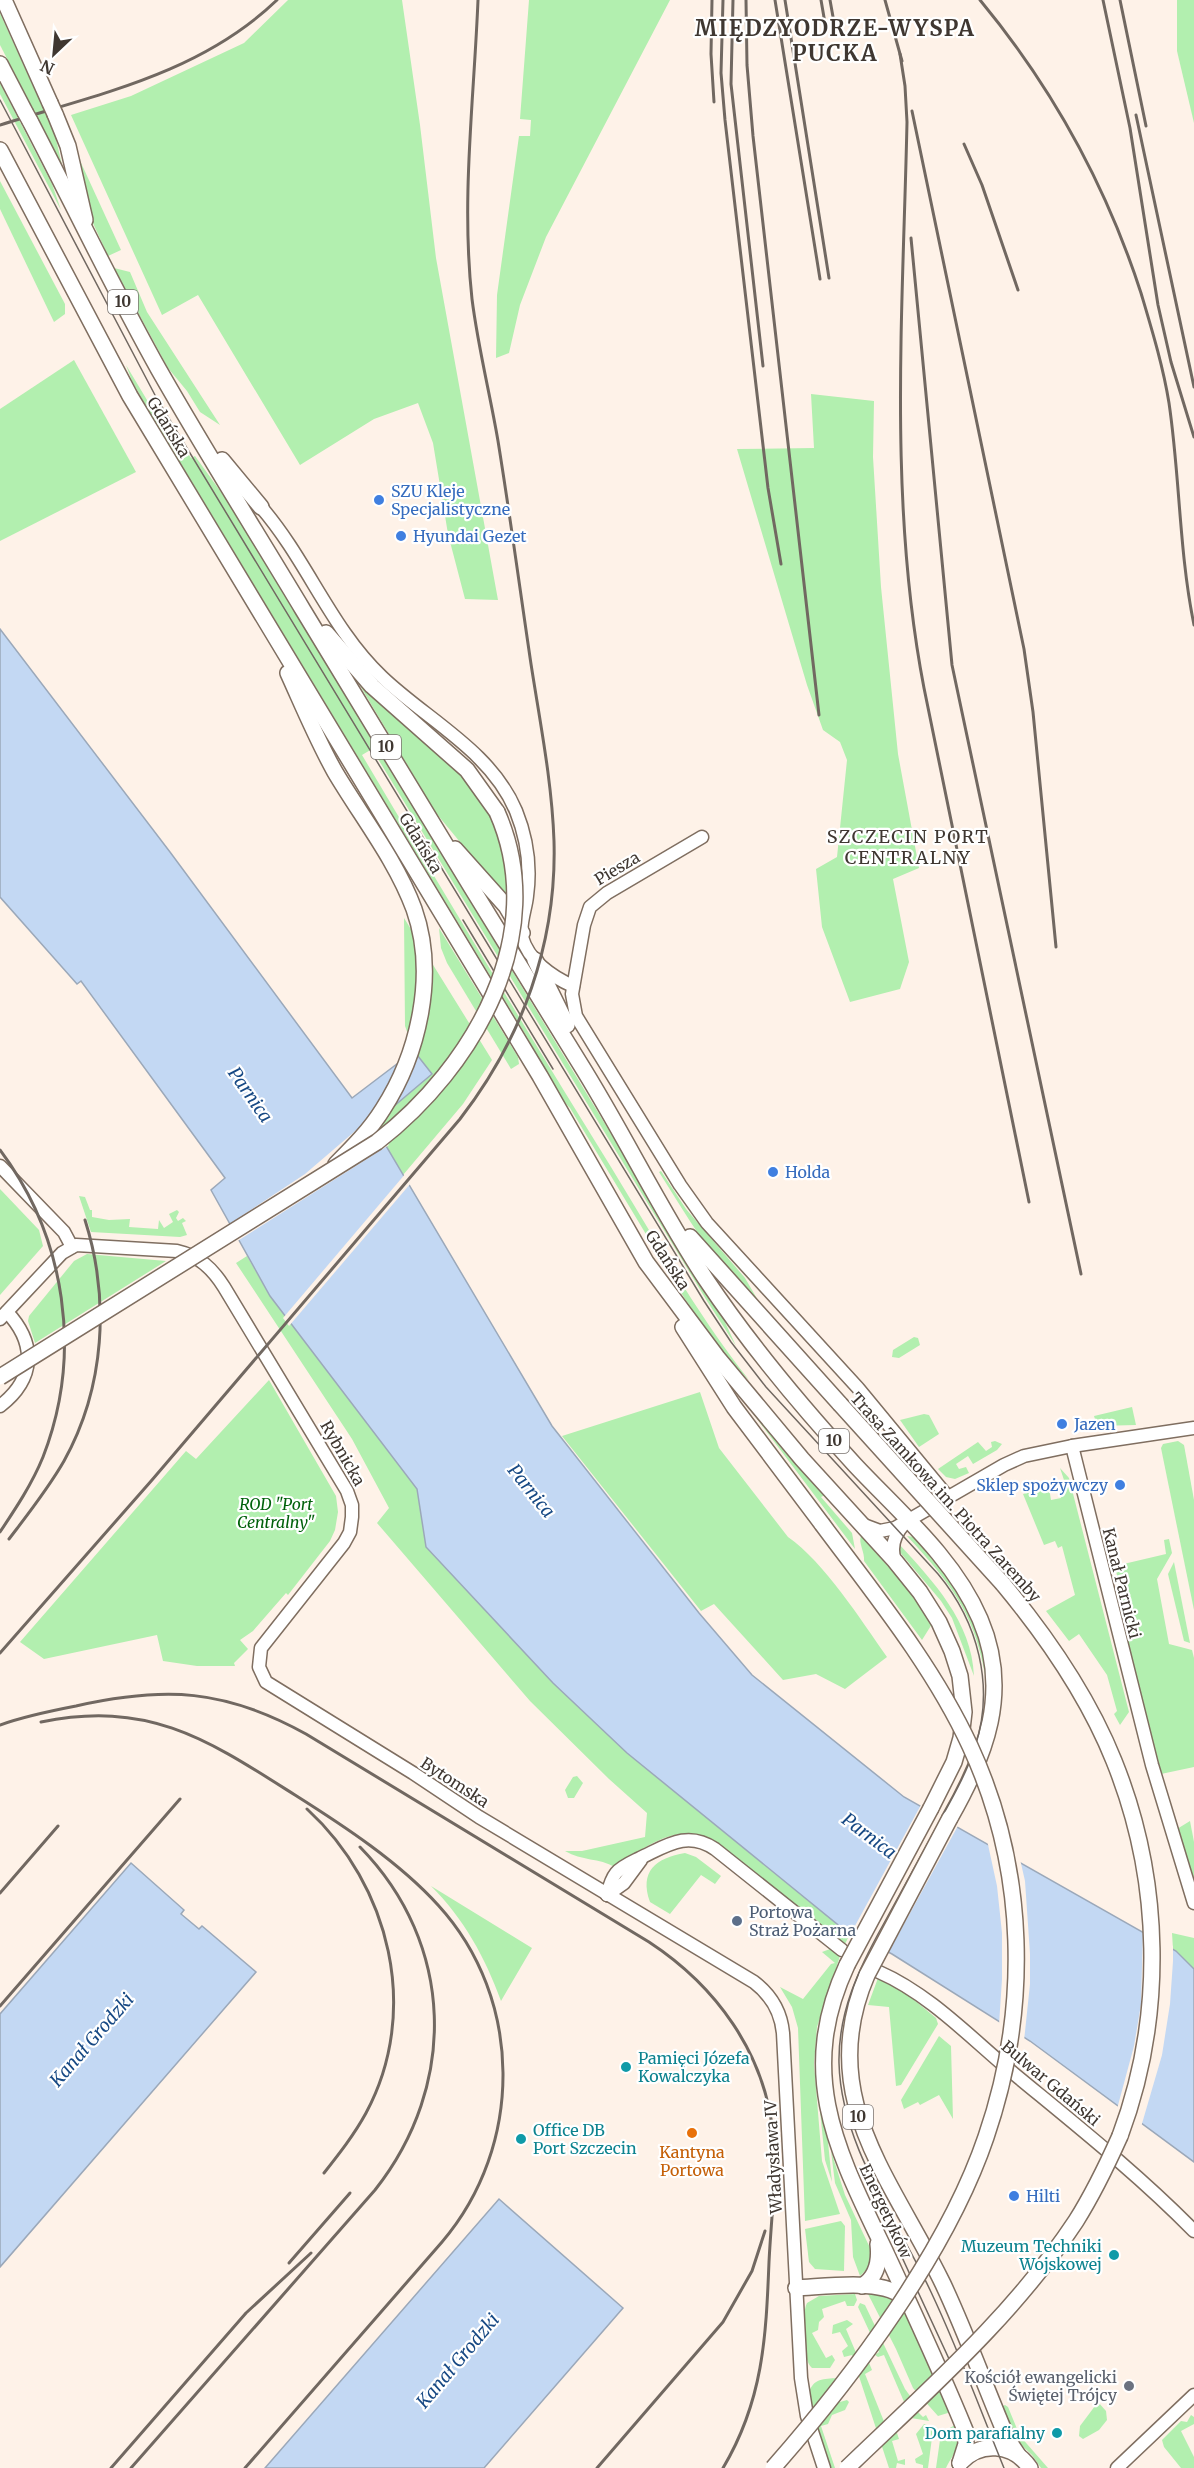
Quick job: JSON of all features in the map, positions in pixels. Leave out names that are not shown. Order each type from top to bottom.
[{"type":"main road","points":[[4,0],[68,146],[84,206],[87,232]]},
{"type":"main road","name":"10","points":[[0,64],[87,232]]},
{"type":"main road","name":"Gdańska","points":[[0,150],[130,396],[540,1076],[646,1262],[717,1357],[802,1459],[895,1561],[920,1592],[939,1622],[952,1652],[963,1689],[964,1720],[959,1748],[931,1808],[845,1958]]},
{"type":"main road","name":"Gdańska","points":[[87,232],[146,346],[190,424],[435,829],[584,1069],[703,1274],[754,1346],[840,1448],[942,1558],[964,1588],[981,1621],[991,1656],[994,1695],[988,1737],[977,1769],[873,1973]]},
{"type":"main road","points":[[190,424],[261,507]]},
{"type":"main road","points":[[0,1377],[377,1143],[411,1114],[446,1076],[478,1026],[503,965],[515,907],[513,861],[497,812],[467,770],[382,696],[345,657],[280,572]]},
{"type":"main road","points":[[266,621],[324,751],[401,882],[414,911],[424,959],[423,992],[410,1050],[389,1100],[366,1132],[323,1175]]},
{"type":"main road","points":[[435,829],[491,887],[506,906],[522,933]]},
{"type":"main road","points":[[535,960],[565,1022],[578,1042],[584,1069]]},
{"type":"main road","name":"Trasa Zamkowa im. Piotra Zaremby","points":[[642,1172],[706,1258],[1003,1584],[1038,1629],[1075,1684],[1114,1761],[1131,1810],[1144,1870],[1152,1948],[1146,2038],[1131,2102],[1109,2160],[1077,2219],[1036,2275],[936,2382],[847,2468]]},
{"type":"main road","points":[[646,1262],[720,1386],[925,1667],[957,1720],[978,1766],[1000,1830],[1008,1870],[1016,1934],[1016,1993],[1011,2038],[1000,2090],[980,2154],[956,2207],[922,2268],[892,2313],[816,2416],[773,2468]]},
{"type":"main road","name":"Energetyków","points":[[845,1958],[829,2016],[824,2046],[824,2086],[829,2115],[837,2145],[965,2430],[966,2444],[958,2466]]},
{"type":"main road","name":"Energetyków","points":[[873,1973],[856,2005],[850,2047],[851,2083],[859,2120],[872,2151],[942,2284],[1008,2440],[1030,2468]]},
{"type":"main road","points":[[862,2286],[873,2277],[879,2260],[878,2241],[872,2224]]},
{"type":"main road","points":[[795,2288],[862,2286],[890,2289],[908,2300]]},
{"type":"main road","points":[[958,2466],[973,2452],[988,2447],[1004,2448],[1018,2455]]},
{"type":"street","points":[[261,507],[286,538],[357,651],[390,685],[482,761],[508,795],[520,822],[528,861],[528,887],[522,933],[524,941],[535,960],[556,978],[573,986],[572,1005],[580,1023],[697,1210],[767,1291],[858,1388],[948,1497]]},
{"type":"street","name":"Piesza","points":[[573,986],[584,925],[592,903],[702,837]]},
{"type":"street","points":[[0,1166],[64,1232],[72,1246],[3,1316],[23,1332],[28,1352],[28,1364],[20,1387],[0,1406]]},
{"type":"street","name":"Rybnicka","points":[[72,1246],[86,1244],[165,1250],[196,1258],[211,1269],[229,1294],[347,1491],[352,1504],[352,1522],[346,1539],[264,1644],[259,1655],[259,1669]]},
{"type":"street","points":[[858,1521],[880,1531],[895,1528],[1014,1460],[1072,1446],[1194,1428]]},
{"type":"street","name":"Kanał Parnicki","points":[[1072,1446],[1152,1765],[1194,1903]]},
{"type":"street","points":[[895,1561],[892,1551],[894,1540],[907,1521]]},
{"type":"street","name":"Bytomska","points":[[259,1669],[262,1678],[271,1687],[641,1914]]},
{"type":"street","points":[[607,1895],[616,1872],[642,1857],[672,1842],[689,1840],[705,1843],[845,1958]]},
{"type":"street","name":"Władysława IV","points":[[641,1914],[757,1984],[770,1997],[778,2011],[783,2033],[800,2369],[807,2416],[824,2468]]},
{"type":"street","name":"Bulwar Gdański","points":[[873,1973],[917,1993],[1132,2172],[1194,2231]]},
{"type":"street","points":[[1117,2468],[1194,2395]]},
{"type":"green space","points":[[288,0],[402,0],[436,258],[498,600],[465,599],[448,534],[433,443],[418,403],[374,419],[300,465],[198,295],[162,315],[71,115],[131,96],[244,43]]},
{"type":"green space","points":[[529,0],[670,0],[546,237],[520,305],[509,353],[496,358],[497,295],[519,136],[530,136],[531,120],[520,119]]},
{"type":"green space","points":[[1177,0],[1194,0],[1194,123],[1177,51]]},
{"type":"green space","points":[[0,13],[55,135],[62,165],[0,45]]},
{"type":"green space","points":[[0,83],[52,184],[61,210],[0,94]]},
{"type":"green space","points":[[71,141],[121,250],[108,256],[87,210]]},
{"type":"green space","points":[[0,181],[65,304],[65,314],[54,322],[0,209]]},
{"type":"green space","points":[[114,268],[130,272],[147,312],[220,425],[200,412],[187,391],[168,368]]},
{"type":"green space","points":[[74,360],[136,472],[0,541],[0,409]]},
{"type":"green space","points":[[126,365],[153,410],[158,408],[191,458],[195,456],[226,499],[724,1320],[736,1346],[372,749],[362,755],[677,1275],[711,1329],[749,1380],[729,1361],[685,1299],[570,1108],[562,1100],[527,1037],[149,411]]},
{"type":"green space","points":[[811,394],[874,401],[873,457],[881,587],[898,754],[919,868],[893,879],[909,962],[900,989],[850,1002],[822,927],[816,869],[837,857],[847,760],[840,742],[823,730],[807,685],[737,449],[814,448]]},
{"type":"green space","points":[[356,679],[453,762],[493,815],[504,850],[508,900],[436,813]]},
{"type":"green space","points":[[404,918],[492,1060],[463,1104],[403,1175],[372,1123],[414,1051],[405,1026]]},
{"type":"green space","points":[[439,928],[518,1057],[519,1064],[511,1069],[447,963],[441,948]]},
{"type":"green space","points":[[661,1171],[686,1209],[745,1278],[759,1302],[731,1276],[704,1242],[659,1172]]},
{"type":"green space","points":[[0,1189],[39,1230],[43,1246],[0,1295]]},
{"type":"green space","points":[[79,1196],[85,1197],[92,1210],[92,1217],[109,1220],[130,1219],[129,1227],[158,1229],[159,1220],[164,1228],[173,1222],[169,1214],[177,1210],[179,1212],[176,1218],[178,1221],[183,1218],[186,1221],[182,1223],[187,1235],[180,1237],[91,1232]]},
{"type":"green space","points":[[87,1254],[166,1261],[35,1343],[28,1321],[29,1316],[74,1261]]},
{"type":"green space","points":[[247,1256],[270,1296],[417,1489],[426,1547],[553,1683],[627,1753],[842,1928],[851,1932],[844,1946],[722,1847],[707,1838],[693,1834],[667,1837],[615,1867],[565,1851],[582,1851],[645,1837],[647,1813],[530,1701],[377,1523],[389,1508],[352,1439],[236,1263]]},
{"type":"green space","points":[[914,1337],[918,1338],[920,1345],[899,1358],[892,1357],[893,1350]]},
{"type":"green space","name":"ROD \"Port Centralny\"","points":[[269,1380],[336,1496],[338,1512],[335,1530],[330,1541],[288,1595],[286,1593],[253,1631],[240,1640],[248,1649],[234,1663],[235,1666],[197,1666],[163,1661],[157,1635],[44,1659],[20,1642],[186,1451],[196,1459]]},
{"type":"green space","points":[[700,1392],[719,1448],[788,1537],[802,1548],[828,1576],[887,1657],[845,1689],[816,1674],[783,1680],[714,1604],[701,1611],[562,1436]]},
{"type":"green space","points":[[742,1399],[825,1495],[821,1497],[852,1533],[855,1549]]},
{"type":"green space","points":[[1132,1407],[1136,1425],[1097,1426],[1094,1416]]},
{"type":"green space","points":[[924,1414],[929,1415],[939,1434],[919,1447],[900,1420]]},
{"type":"green space","points":[[1178,1441],[1184,1445],[1194,1500],[1194,1610],[1161,1448],[1163,1444]]},
{"type":"green space","points":[[978,1442],[986,1451],[992,1447],[991,1442],[1002,1444],[997,1450],[973,1464],[968,1456],[956,1464],[959,1469],[966,1467],[969,1473],[955,1479],[946,1477],[938,1469]]},
{"type":"green space","points":[[1060,1468],[1069,1478],[1129,1712],[1120,1725],[1114,1714],[1117,1711],[1107,1675],[1079,1634],[1069,1641],[1046,1611],[1075,1595],[1062,1546],[1058,1548],[1055,1541],[1044,1545],[1023,1494],[1049,1488],[1051,1500],[1061,1498],[1058,1482],[1064,1480]]},
{"type":"green space","points":[[861,1536],[907,1588],[932,1624],[922,1640],[864,1561]]},
{"type":"green space","points":[[907,1536],[914,1537],[935,1560],[968,1610],[981,1646],[987,1687],[977,1641],[961,1604],[938,1571]]},
{"type":"green space","points":[[1169,1539],[1172,1553],[1157,1579],[1169,1644],[1192,1650],[1194,1658],[1194,1767],[1161,1774],[1121,1614],[1124,1607],[1115,1566],[1166,1554],[1164,1540]]},
{"type":"green space","points":[[899,1544],[937,1588],[958,1620],[972,1656],[974,1676],[952,1618],[941,1601],[899,1551]]},
{"type":"green space","points":[[1174,1562],[1190,1643],[1184,1641],[1168,1574]]},
{"type":"green space","points":[[577,1776],[583,1783],[574,1798],[568,1798],[565,1790],[573,1777]]},
{"type":"green space","points":[[1190,1821],[1194,1842],[1194,1885],[1177,1829]]},
{"type":"green space","points":[[685,1853],[696,1857],[721,1876],[715,1884],[701,1875],[670,1914],[650,1902],[647,1882],[652,1868],[658,1863],[666,1858]]},
{"type":"green space","points":[[431,1886],[532,1948],[501,2001],[472,1939],[454,1912]]},
{"type":"green space","points":[[1172,1933],[1194,1938],[1194,1969],[1173,1949]]},
{"type":"green space","points":[[830,1949],[840,1956],[817,2027],[814,2064],[822,2161],[840,2214],[805,2221],[798,2028],[792,2007],[780,1987],[803,1999],[831,1964],[835,1963],[822,1952]]},
{"type":"green space","points":[[878,1978],[902,1990],[936,2018],[938,2024],[901,2085],[896,2086],[889,2007],[868,2005]]},
{"type":"green space","points":[[939,2036],[951,2046],[953,2119],[939,2095],[920,2105],[918,2102],[904,2109],[901,2100]]},
{"type":"green space","points":[[818,2091],[827,2132],[832,2182],[825,2160]]},
{"type":"green space","points":[[831,2151],[845,2195],[871,2250],[871,2265],[860,2276],[853,2257],[851,2220],[835,2183]]},
{"type":"green space","points":[[841,2221],[845,2226],[844,2271],[815,2269],[809,2262],[805,2229]]},
{"type":"green space","points":[[855,2294],[857,2300],[854,2306],[847,2306],[845,2301],[822,2309],[824,2317],[819,2322],[818,2330],[812,2333],[826,2358],[832,2355],[835,2360],[830,2368],[812,2368],[804,2347],[804,2317],[807,2303],[819,2296]]},
{"type":"green space","points":[[868,2294],[892,2298],[905,2311],[951,2412],[938,2416],[913,2388]]},
{"type":"green space","points":[[860,2303],[865,2305],[905,2389],[913,2400],[909,2403],[923,2417],[926,2415],[929,2421],[911,2418],[884,2355],[878,2357],[875,2355],[879,2352],[858,2307]]},
{"type":"green space","points":[[847,2320],[853,2324],[846,2329],[857,2355],[865,2353],[872,2370],[865,2374],[889,2434],[897,2433],[899,2439],[892,2441],[898,2461],[905,2459],[905,2465],[897,2463],[896,2468],[889,2468],[852,2355],[844,2357],[842,2351],[848,2346],[840,2332],[832,2334],[833,2325]]},
{"type":"green space","points":[[839,2379],[835,2387],[840,2402],[847,2400],[849,2402],[845,2410],[832,2415],[828,2424],[821,2426],[835,2468],[827,2468],[809,2393],[816,2382]]},
{"type":"green space","points":[[1098,2402],[1106,2411],[1107,2420],[1099,2430],[1083,2439],[1079,2436],[1080,2426]]},
{"type":"green space","points":[[1005,2405],[1008,2407],[1020,2436],[1048,2468],[1041,2468],[1032,2455],[1014,2438],[1001,2407]]},
{"type":"green space","points":[[1191,2415],[1194,2417],[1194,2424],[1181,2431],[1194,2457],[1194,2468],[1181,2468],[1164,2447],[1162,2440],[1181,2421],[1187,2422]]},
{"type":"green space","points":[[924,2424],[933,2430],[928,2468],[923,2468],[923,2465],[916,2463],[915,2459],[923,2454],[916,2434]]},
{"type":"green space","points":[[955,2425],[958,2438],[957,2448],[946,2468],[936,2468],[941,2433]]},
{"type":"water","name":"Parnica","points":[[0,629],[170,852],[352,1098],[414,1051],[432,1074],[373,1124],[552,1426],[699,1613],[752,1675],[904,1797],[1176,1951],[1194,1969],[1194,2162],[1030,2041],[892,1954],[842,1928],[627,1753],[553,1683],[426,1547],[417,1489],[270,1296],[211,1190],[225,1178],[81,981],[77,984],[0,897]]},
{"type":"water","name":"Kanał Grodzki","points":[[131,1863],[184,1910],[181,1914],[199,1929],[202,1926],[256,1972],[0,2267],[0,2014]]},
{"type":"water","name":"Kanał Grodzki","points":[[499,2199],[623,2308],[484,2468],[265,2468]]},
{"type":"pier","points":[[400,1059],[376,1130],[380,1131],[389,1145],[236,1242],[228,1225],[305,1174],[361,1126],[378,1104]]},
{"type":"pier","points":[[406,1173],[411,1183],[289,1326],[283,1318]]},
{"type":"pier","points":[[922,1803],[959,1824],[887,1955],[850,1935]]},
{"type":"pier","points":[[987,1840],[1020,1859],[1025,1881],[1030,1984],[1024,2041],[999,2025],[1002,1933],[997,1886]]},
{"type":"pier","points":[[1143,1928],[1173,1946],[1173,1961],[1170,2004],[1162,2055],[1141,2127],[1117,2109],[1134,2046],[1141,2004]]},
{"type":"tram line","points":[[0,100],[156,397],[704,1301],[731,1342],[766,1387],[938,1574],[952,1593],[973,1634],[983,1678],[981,1724],[975,1747],[958,1787],[858,1974],[842,2026],[839,2063],[842,2094],[849,2124],[860,2153],[941,2314],[1004,2468]]},
{"type":"tram line","points":[[463,920],[553,1069]]},
{"type":"tram line","points":[[888,2227],[956,2374]]},
{"type":"railway","points":[[0,125],[146,79],[181,64],[215,46],[247,25],[277,0]]},
{"type":"railway","points":[[0,1653],[152,1480],[460,1119],[482,1088],[518,1023],[542,953],[553,879],[554,841],[551,797],[498,441],[472,299],[469,262],[469,150],[478,0]]},
{"type":"railway","points":[[712,0],[711,54],[714,102]]},
{"type":"railway","points":[[723,0],[721,73],[725,120],[768,488],[781,564]]},
{"type":"railway","points":[[733,0],[731,84],[763,366]]},
{"type":"railway","points":[[746,0],[747,65],[753,136],[819,715]]},
{"type":"railway","points":[[775,0],[820,279]]},
{"type":"railway","points":[[785,0],[829,278]]},
{"type":"railway","points":[[821,0],[826,29]]},
{"type":"railway","points":[[830,0],[835,28]]},
{"type":"railway","points":[[885,0],[902,61]]},
{"type":"railway","points":[[980,0],[1031,67],[1074,139],[1111,214],[1141,293],[1169,403],[1185,570],[1194,625]]},
{"type":"railway","points":[[1103,0],[1130,128],[1158,305],[1171,362],[1194,437]]},
{"type":"railway","points":[[1120,0],[1146,126]]},
{"type":"railway","points":[[900,54],[907,122],[900,406],[906,548],[913,618],[924,688],[1029,1202]]},
{"type":"railway","points":[[912,111],[1024,649],[1033,712],[1056,947]]},
{"type":"railway","points":[[1136,115],[1194,387]]},
{"type":"railway","points":[[964,144],[982,185],[1018,290]]},
{"type":"railway","points":[[911,238],[952,665],[1081,1274]]},
{"type":"railway","points":[[0,1150],[22,1184],[40,1221],[53,1259],[61,1298],[64,1338],[62,1378],[55,1418],[43,1457],[29,1486],[0,1532]]},
{"type":"railway","points":[[9,1539],[64,1461],[78,1433],[88,1403],[95,1373],[100,1311],[93,1250],[85,1220]]},
{"type":"railway","points":[[0,1725],[47,1712],[108,1700],[167,1694],[221,1700],[248,1708],[277,1719],[306,1734],[649,1942],[696,1979],[716,2001],[748,2049],[760,2076],[768,2104],[774,2150],[766,2317],[760,2368],[747,2418],[723,2468]]},
{"type":"railway","points":[[41,1722],[114,1716],[146,1721],[176,1730],[234,1757],[333,1819],[389,1859],[438,1905],[466,1943],[486,1984],[499,2028],[503,2073],[499,2118],[488,2162],[469,2204],[442,2242],[245,2468]]},
{"type":"railway","points":[[0,2006],[180,1799]]},
{"type":"railway","points":[[307,1809],[336,1840],[359,1874],[377,1912],[388,1951],[393,1992],[392,2033],[383,2074],[366,2113],[324,2173]]},
{"type":"railway","points":[[0,1893],[58,1826]]},
{"type":"railway","points":[[131,2468],[375,2190],[402,2149],[421,2106],[432,2061],[434,2016],[428,1970],[414,1927],[391,1885],[360,1847]]},
{"type":"railway","points":[[289,2263],[350,2193]]},
{"type":"railway","points":[[597,2468],[723,2322],[752,2271],[765,2231]]},
{"type":"railway","points":[[111,2468],[246,2313],[311,2253]]},
{"type":"place","name":"SZU Kleje Specjalistyczne","points":[[379,500]]},
{"type":"place","name":"Hyundai Gezet","points":[[401,536]]},
{"type":"place","name":"Holda","points":[[773,1172]]},
{"type":"place","name":"Jazen","points":[[1062,1424]]},
{"type":"place","name":"Sklep spożywczy","points":[[1120,1485]]},
{"type":"place","name":"Portowa Straż Pożarna","points":[[737,1921]]},
{"type":"place","name":"Pamięci Józefa Kowalczyka","points":[[626,2067]]},
{"type":"place","name":"Kantyna Portowa","points":[[692,2133]]},
{"type":"place","name":"Office DB Port Szczecin","points":[[521,2139]]},
{"type":"place","name":"Hilti","points":[[1014,2196]]},
{"type":"place","name":"Muzeum Techniki Wojskowej","points":[[1114,2255]]},
{"type":"place","name":"Kościół ewangelicki Świętej Trójcy","points":[[1129,2386]]},
{"type":"place","name":"Dom parafialny","points":[[1057,2433]]},
{"type":"district","name":"MIĘDZYODRZE-WYSPA PUCKA","points":[[835,40]]},
{"type":"district","name":"SZCZECIN PORT CENTRALNY","points":[[908,847]]}]
